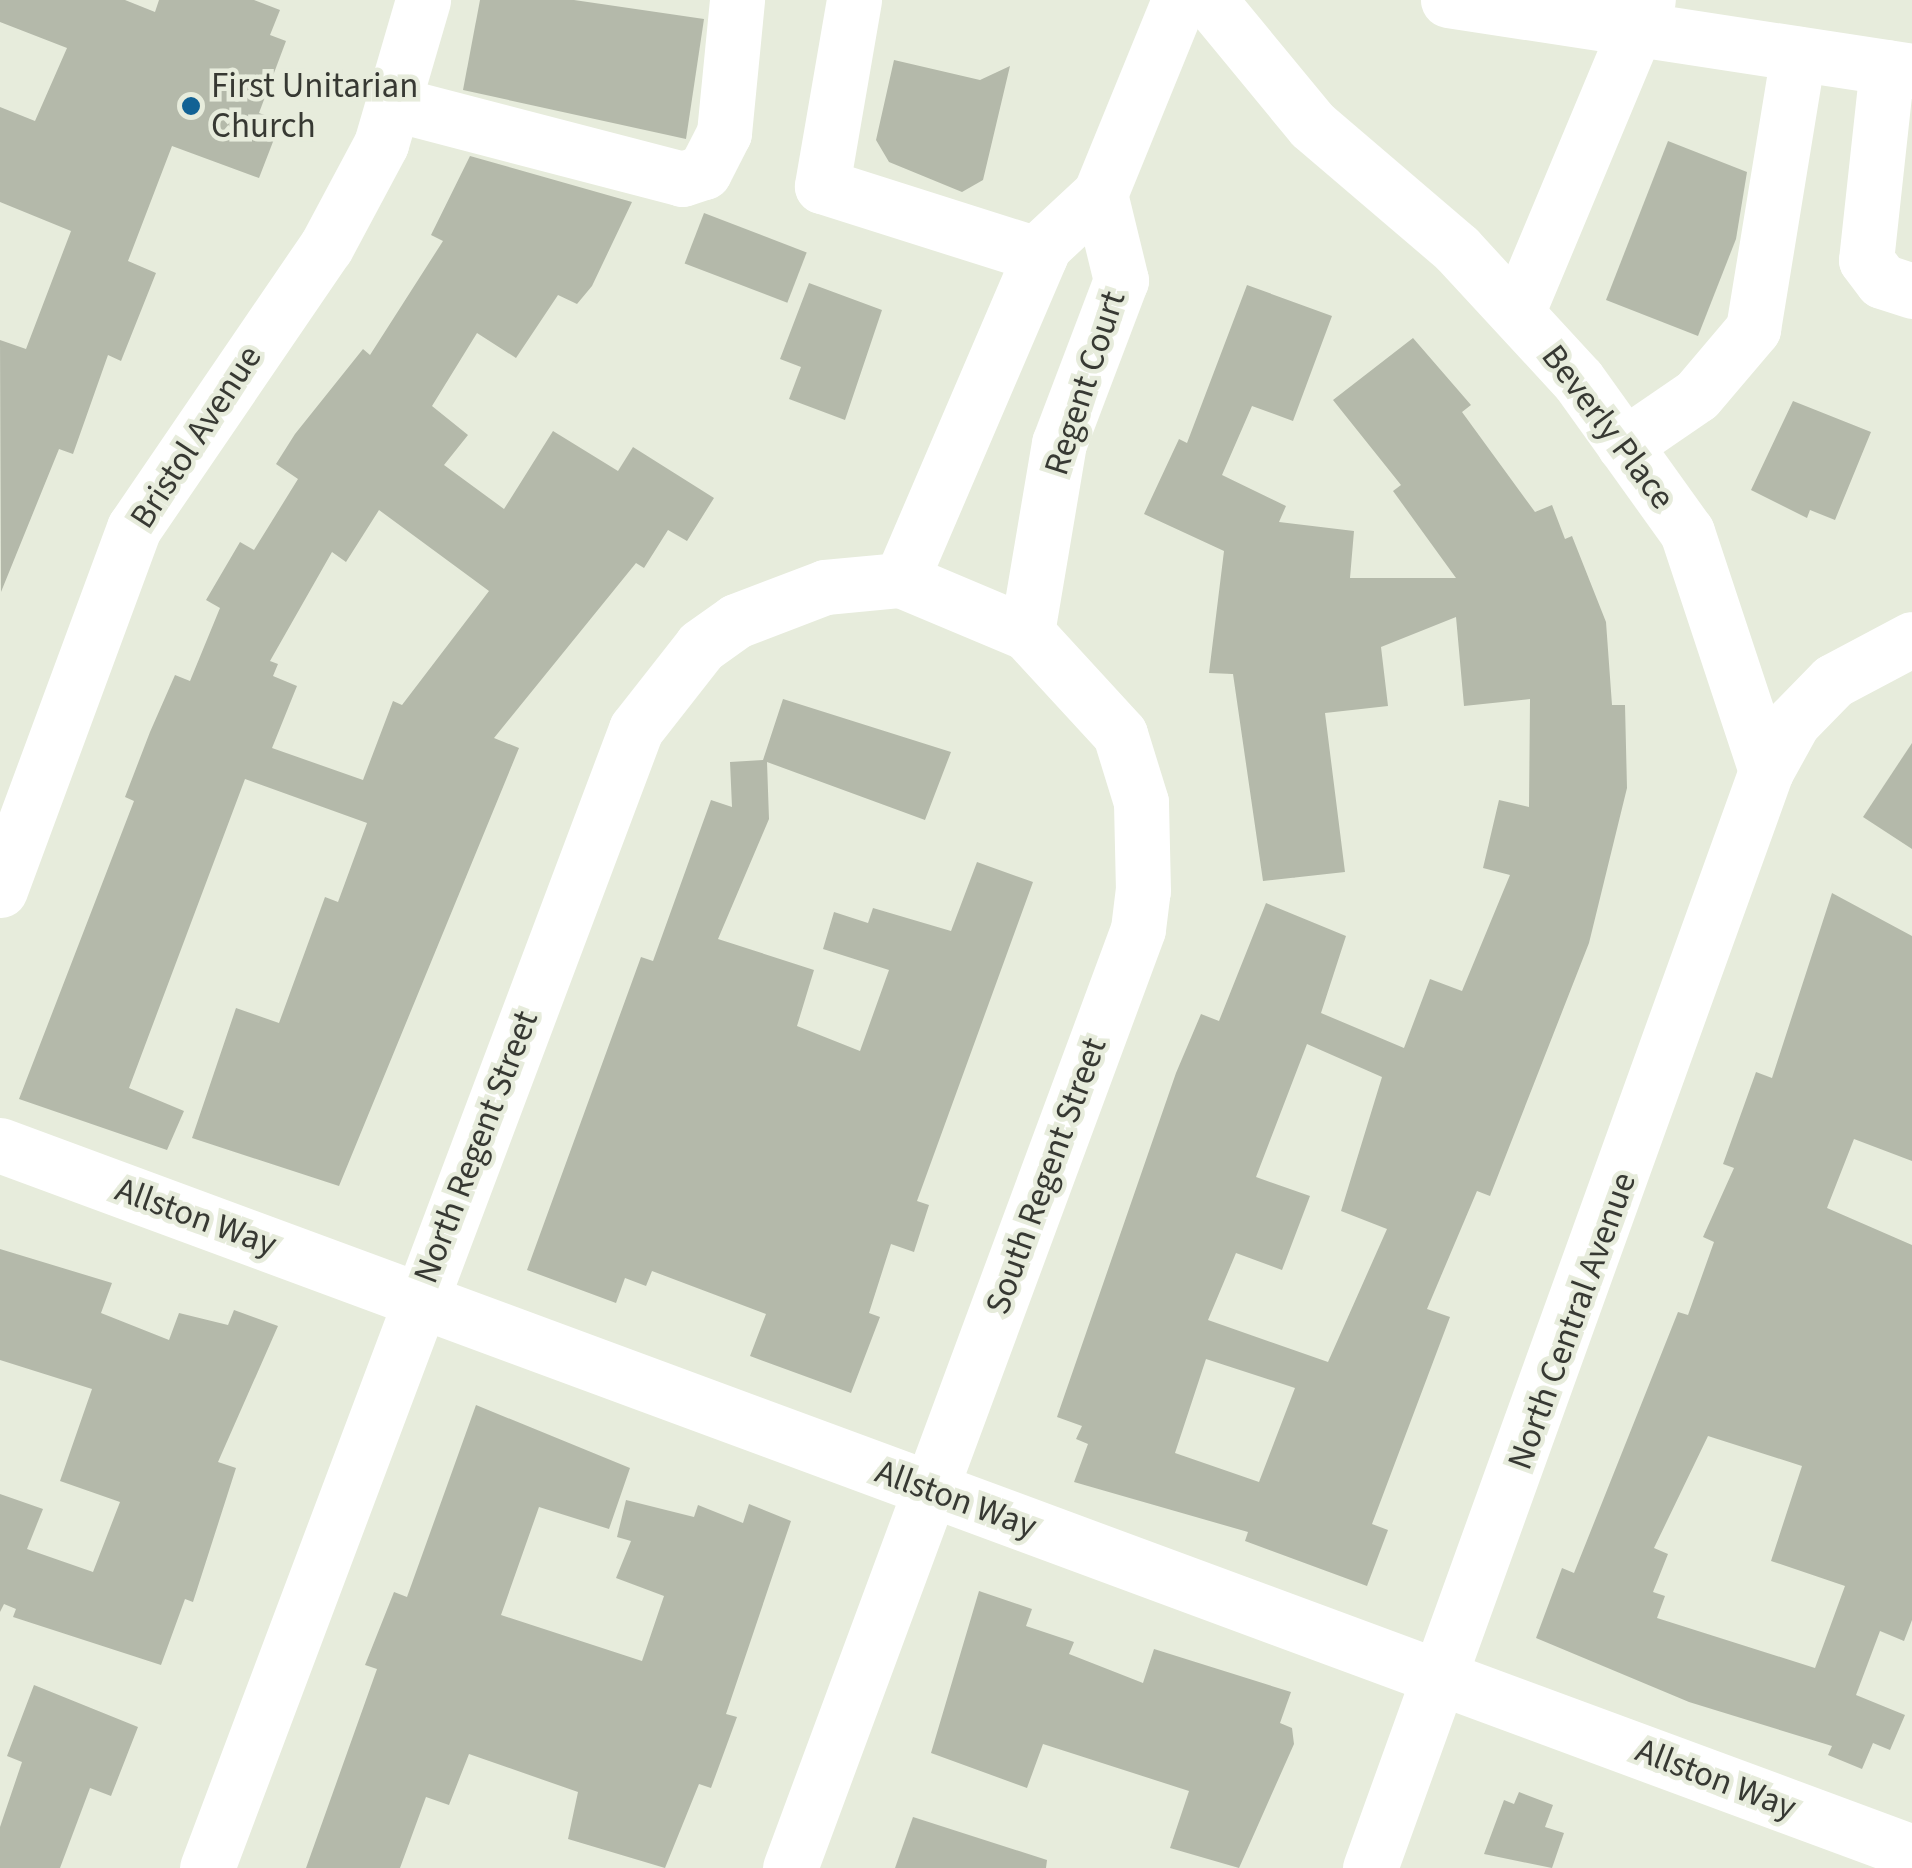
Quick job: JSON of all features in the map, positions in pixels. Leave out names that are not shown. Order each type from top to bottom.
[{"type":"street","name":"Bristol Avenue","points":[[0,890],[134,528],[326,248],[394,104],[423,0]]},
{"type":"street","points":[[394,104],[682,179],[704,172],[724,133],[737,0]]},
{"type":"street","points":[[854,0],[822,186],[1040,255]]},
{"type":"street","points":[[900,580],[1040,255],[1100,194],[1179,0]]},
{"type":"street","name":"Beverly Place","points":[[1209,0],[1312,124],[1517,313],[1624,445],[1688,532],[1766,771]]},
{"type":"street","points":[[1448,0],[1642,14],[1798,54],[1900,69],[1866,260],[1882,281],[1912,291]]},
{"type":"street","points":[[1517,313],[1642,14]]},
{"type":"street","points":[[1624,445],[1697,396],[1753,330],[1798,54]]},
{"type":"street","name":"Regent Court","points":[[1027,633],[1059,444],[1120,280],[1100,194]]},
{"type":"street","name":"South Regent Street","points":[[790,1868],[1138,928],[1143,891],[1130,754],[1084,689],[1027,633],[900,580]]},
{"type":"street","name":"North Regent Street","points":[[207,1868],[418,1299],[636,729],[658,694],[736,621],[824,587],[900,580]]},
{"type":"street","points":[[1766,771],[1793,722],[1833,680],[1912,639]]},
{"type":"street","name":"North Central Avenue","points":[[1370,1868],[1766,771]]},
{"type":"street","name":"Allston Way","points":[[0,1145],[1912,1852]]},
{"type":"building","points":[[0,0],[125,0],[155,12],[159,0],[254,0],[280,10],[270,35],[286,41],[259,113],[281,121],[259,178],[172,146],[128,261],[156,273],[121,361],[108,355],[73,454],[59,449],[1,592],[0,340],[26,349],[71,231],[0,202],[0,107],[35,121],[67,48],[0,22]]},
{"type":"building","points":[[480,0],[574,0],[704,19],[686,139],[463,90]]},
{"type":"building","points":[[894,60],[980,80],[1010,66],[983,180],[962,192],[889,162],[876,140]]},
{"type":"building","points":[[1668,141],[1747,172],[1736,239],[1698,336],[1606,300]]},
{"type":"building","points":[[470,156],[632,202],[592,286],[577,304],[558,295],[516,358],[477,333],[432,406],[468,435],[444,465],[504,509],[553,431],[618,471],[633,447],[714,498],[687,541],[668,530],[644,568],[636,563],[494,738],[519,748],[339,1186],[192,1138],[236,1008],[279,1023],[325,897],[338,902],[367,823],[245,779],[129,1088],[184,1111],[167,1150],[19,1099],[134,801],[125,797],[150,732],[175,675],[190,681],[220,608],[206,600],[240,542],[254,550],[298,479],[276,464],[363,349],[370,355],[443,241],[431,235]],"holes":[[[379,510],[489,591],[402,705],[393,701],[363,780],[272,748],[297,686],[273,676],[278,664],[270,661],[332,552],[346,562]]]},
{"type":"building","points":[[704,213],[807,252],[787,303],[685,263]]},
{"type":"building","points":[[809,283],[882,310],[845,420],[789,399],[801,367],[780,359]]},
{"type":"building","points":[[1247,285],[1332,316],[1293,421],[1252,406],[1222,475],[1286,506],[1279,522],[1354,531],[1350,578],[1456,578],[1393,491],[1401,485],[1333,400],[1413,338],[1471,405],[1462,412],[1535,512],[1552,505],[1565,539],[1572,536],[1606,622],[1612,705],[1625,705],[1627,788],[1589,943],[1490,1196],[1477,1191],[1427,1309],[1450,1317],[1372,1524],[1388,1530],[1367,1586],[1245,1541],[1248,1532],[1074,1482],[1088,1444],[1076,1439],[1082,1426],[1057,1417],[1176,1073],[1201,1014],[1219,1021],[1266,903],[1346,936],[1321,1013],[1404,1048],[1430,979],[1462,991],[1510,875],[1483,868],[1499,800],[1529,807],[1530,699],[1464,706],[1456,617],[1381,647],[1388,706],[1325,713],[1345,872],[1263,881],[1233,674],[1209,673],[1224,551],[1144,514],[1179,439],[1187,443]],"holes":[[[1307,1044],[1382,1077],[1341,1211],[1387,1229],[1328,1362],[1208,1320],[1236,1253],[1282,1270],[1310,1196],[1256,1177]],[[1206,1359],[1295,1388],[1259,1482],[1175,1453]]]},
{"type":"building","points":[[1793,401],[1871,432],[1835,520],[1810,510],[1807,518],[1751,490]]},
{"type":"building","points":[[783,699],[951,752],[925,820],[767,762],[769,819],[718,939],[814,970],[797,1026],[860,1051],[889,970],[823,949],[834,912],[868,923],[873,908],[951,931],[977,862],[1033,882],[917,1201],[929,1205],[914,1252],[891,1244],[869,1313],[880,1317],[851,1393],[750,1356],[766,1314],[652,1271],[646,1286],[625,1278],[616,1303],[527,1270],[641,957],[653,961],[711,800],[732,807],[730,762],[763,760]]},
{"type":"building","points":[[1912,743],[1912,849],[1863,817]]},
{"type":"building","points":[[1832,893],[1912,936],[1912,1161],[1854,1139],[1827,1208],[1912,1245],[1912,1620],[1904,1641],[1880,1631],[1856,1695],[1905,1715],[1890,1750],[1873,1743],[1862,1769],[1828,1755],[1832,1746],[1689,1702],[1536,1638],[1562,1568],[1574,1573],[1678,1312],[1688,1315],[1714,1242],[1703,1237],[1734,1168],[1723,1164],[1756,1072],[1772,1078]],"holes":[[[1708,1436],[1802,1466],[1771,1561],[1845,1586],[1815,1668],[1657,1618],[1665,1596],[1653,1592],[1668,1554],[1654,1548]]]},
{"type":"building","points":[[0,1249],[112,1283],[101,1313],[169,1340],[179,1313],[228,1325],[234,1310],[278,1326],[218,1462],[236,1468],[193,1602],[185,1599],[161,1665],[13,1617],[16,1609],[4,1604],[0,1612],[0,1494],[43,1509],[27,1549],[93,1572],[120,1502],[60,1481],[92,1389],[0,1360]]},
{"type":"building","points":[[476,1405],[630,1468],[609,1529],[539,1507],[501,1615],[642,1661],[664,1596],[616,1578],[631,1541],[617,1537],[626,1500],[694,1517],[698,1505],[743,1523],[749,1504],[791,1521],[726,1714],[737,1717],[711,1788],[699,1784],[665,1868],[568,1839],[578,1792],[469,1754],[449,1805],[426,1797],[400,1868],[306,1868],[377,1669],[365,1665],[394,1592],[407,1597]]},
{"type":"building","points":[[979,1591],[1032,1609],[1026,1626],[1074,1642],[1069,1654],[1143,1683],[1154,1649],[1291,1692],[1280,1723],[1292,1728],[1294,1744],[1239,1868],[1170,1848],[1189,1791],[1043,1744],[1027,1788],[931,1753]]},
{"type":"building","points":[[34,1685],[138,1727],[111,1796],[90,1788],[60,1868],[0,1868],[0,1827],[22,1762],[7,1756]]},
{"type":"building","points":[[1519,1792],[1553,1805],[1545,1827],[1564,1833],[1552,1868],[1484,1854],[1504,1800],[1514,1804]]},
{"type":"building","points":[[913,1817],[1047,1860],[1046,1868],[895,1868]]},
{"type":"place","name":"First Unitarian Church","points":[[191,106]]}]
